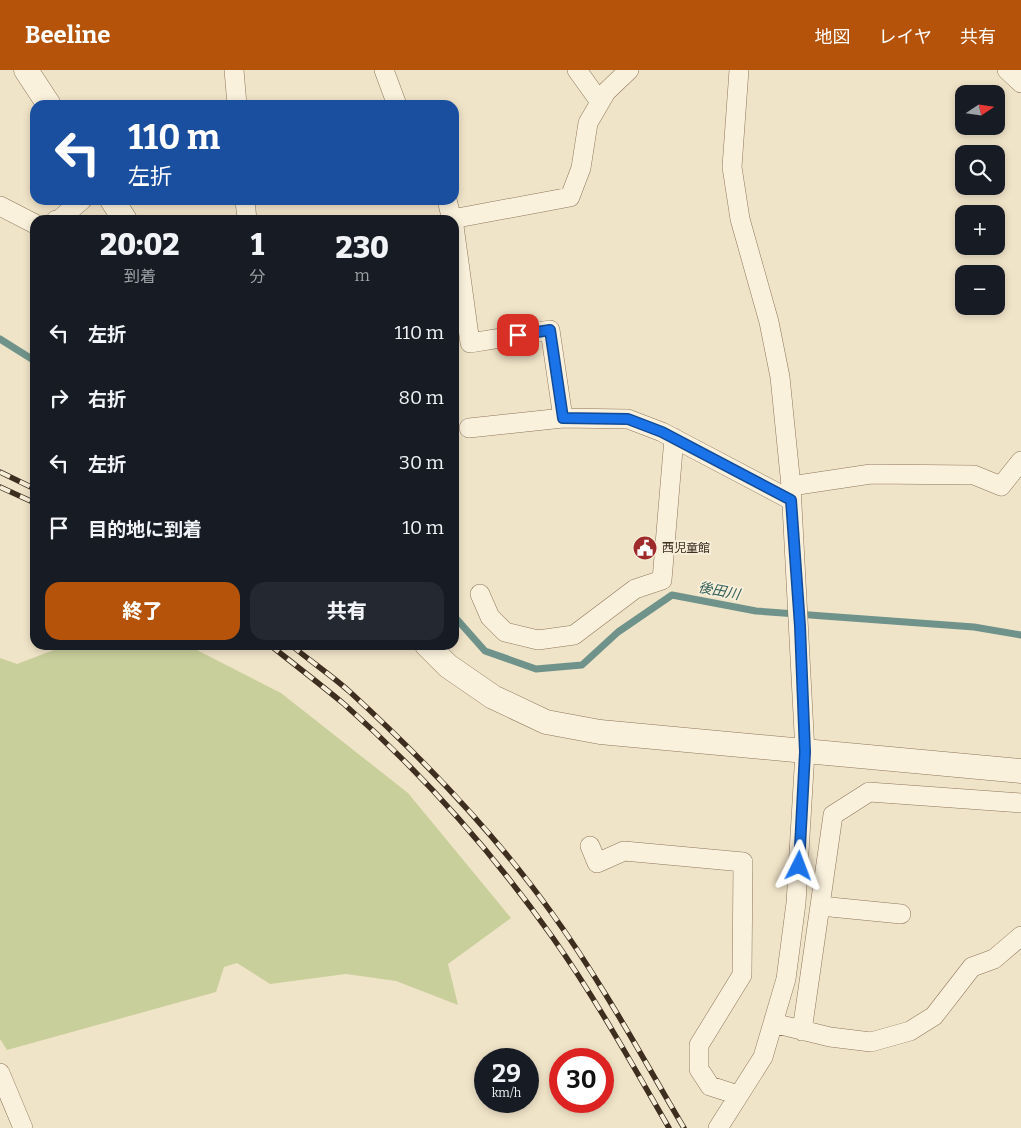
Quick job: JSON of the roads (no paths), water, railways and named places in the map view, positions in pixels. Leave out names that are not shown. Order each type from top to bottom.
[{"type":"street","points":[[26,70],[46,100]]},
{"type":"street","points":[[234,70],[237,100]]},
{"type":"street","points":[[384,70],[395,100]]},
{"type":"street","points":[[577,70],[600,102]]},
{"type":"street","points":[[459,219],[570,197],[581,168],[588,124],[606,92],[628,70]]},
{"type":"street","points":[[718,1128],[763,1056],[786,979],[796,904],[805,752],[800,626],[791,493],[780,377],[770,322],[740,219],[732,167],[739,70]]},
{"type":"street","points":[[1006,70],[1021,83]]},
{"type":"street","points":[[65,215],[76,205]]},
{"type":"street","points":[[0,206],[30,221]]},
{"type":"street","points":[[459,263],[470,343],[550,330],[563,418]]},
{"type":"street","points":[[469,428],[563,418],[628,419],[674,438],[791,493],[871,474],[974,475],[1001,486],[1021,462]]},
{"type":"street","points":[[480,594],[490,617],[505,632],[538,640],[574,635],[635,589],[662,580],[674,438]]},
{"type":"street","points":[[432,650],[448,666],[493,697],[546,722],[600,732],[1021,771]]},
{"type":"street","points":[[802,1031],[833,815],[869,792],[1021,803]]},
{"type":"street","points":[[590,846],[597,863],[624,851],[743,862],[742,975],[700,1045],[699,1069],[710,1086],[738,1096]]},
{"type":"street","points":[[820,906],[901,914]]},
{"type":"street","points":[[773,1023],[830,1037],[871,1042],[910,1031],[934,1016],[972,967],[994,959],[1021,936]]},
{"type":"street","points":[[0,1073],[23,1128]]},
{"type":"waterway","name":"後田川","points":[[0,339],[30,358]]},
{"type":"waterway","name":"後田川","points":[[459,622],[485,651],[536,669],[582,665],[618,632],[672,595],[756,611],[974,627],[1021,635]]},
{"type":"railway","points":[[0,472],[30,487]]},
{"type":"railway","points":[[0,487],[30,501]]},
{"type":"railway","points":[[276,650],[344,704],[373,730],[429,786],[506,875],[553,938],[584,984],[669,1128]]},
{"type":"railway","points":[[297,650],[350,692],[404,743],[481,824],[529,882],[587,965],[684,1128]]},
{"type":"place","name":"西児童館","points":[[645,548]]}]
